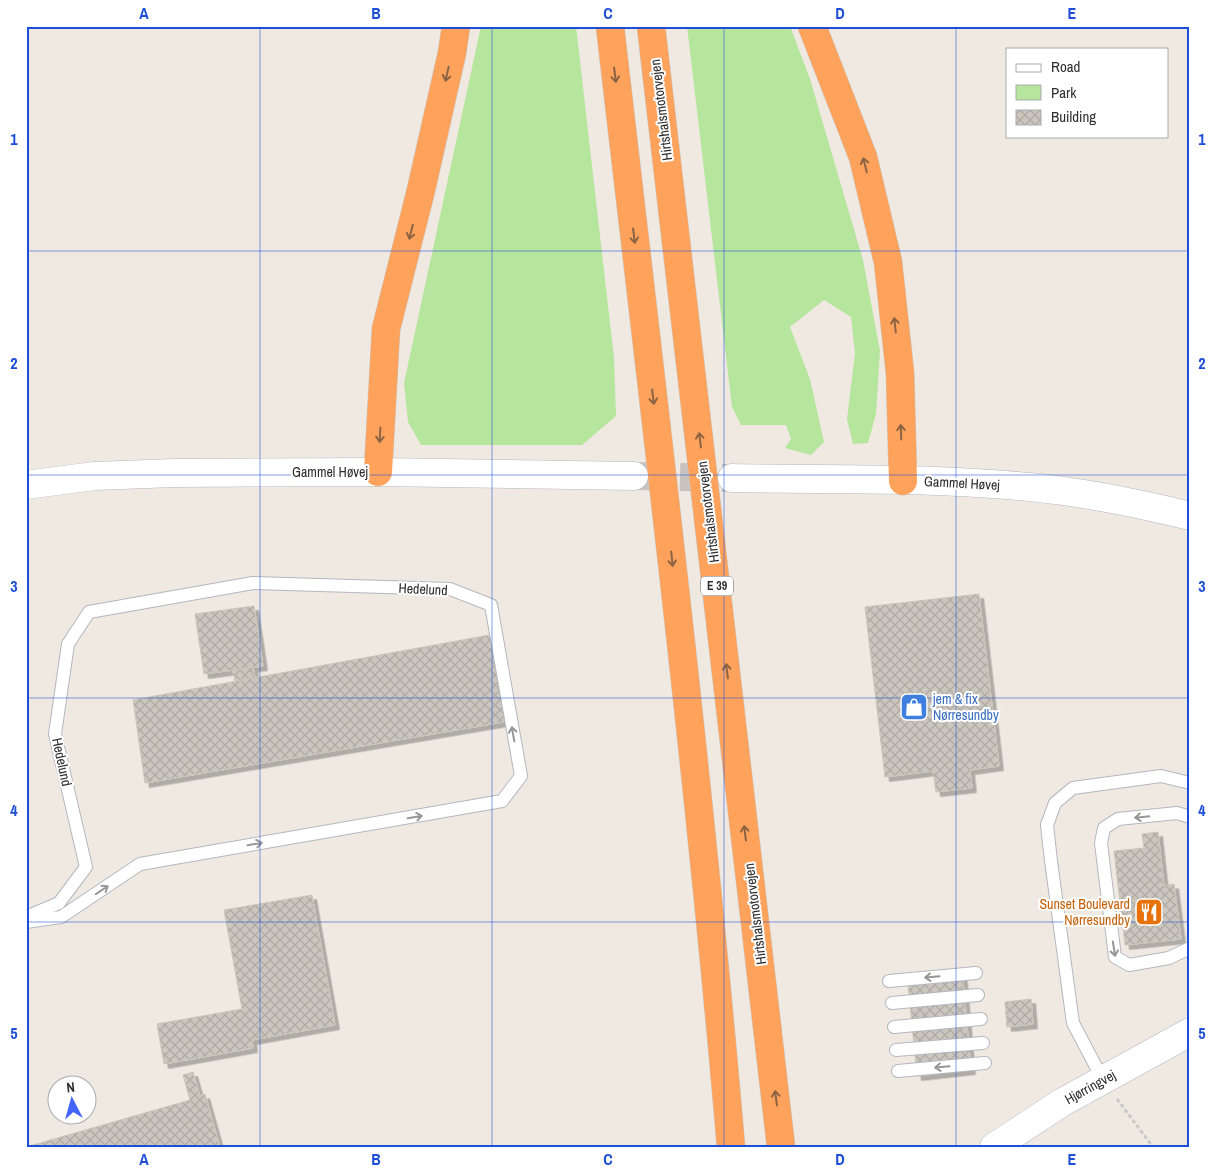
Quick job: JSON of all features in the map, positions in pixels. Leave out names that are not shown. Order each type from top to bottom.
[{"type":"highway","points":[[378,472],[386,329],[421,190],[456,26]]},
{"type":"highway","points":[[610,26],[669,535],[722,1039],[731,1147]]},
{"type":"highway","name":"Hirtshalsmotorvejen","points":[[651,26],[782,1147]]},
{"type":"highway","points":[[812,26],[863,157],[888,262],[900,373],[903,481]]},
{"type":"street","name":"Gammel Høvej","points":[[26,485],[94,476],[174,472],[378,472],[634,476]]},
{"type":"street","name":"Gammel Høvej","points":[[732,478],[989,484],[1062,491],[1139,504],[1190,516]]},
{"type":"street","name":"Hjørringvej","points":[[994,1147],[1061,1103],[1190,1032]]},
{"type":"lane","name":"Hedelund","points":[[26,917],[59,903],[86,867],[55,734],[68,644],[89,612],[253,583],[450,589],[491,605],[521,776],[502,801],[140,864],[61,917],[26,922]]},
{"type":"lane","points":[[1103,1080],[1073,1023],[1050,861],[1047,825],[1054,803],[1073,788],[1161,776],[1190,783]]},
{"type":"lane","points":[[1190,817],[1178,813],[1118,819],[1104,828],[1101,843],[1115,957],[1128,965],[1168,958],[1190,948]]},
{"type":"lane","points":[[889,981],[976,973]]},
{"type":"lane","points":[[892,1002],[978,995]]},
{"type":"lane","points":[[894,1027],[980,1019]]},
{"type":"lane","points":[[896,1050],[983,1043]]},
{"type":"lane","points":[[898,1071],[985,1063]]},
{"type":"path","points":[[1103,1080],[1153,1147]]},
{"type":"green space","points":[[481,26],[576,26],[614,358],[616,416],[582,445],[421,445],[408,422],[404,383]]},
{"type":"green space","points":[[687,26],[790,26],[810,79],[863,260],[880,351],[876,414],[868,443],[853,444],[847,419],[855,353],[851,317],[824,300],[790,327],[810,379],[824,442],[811,455],[785,448],[791,439],[786,425],[741,425],[732,407]]},
{"type":"building","points":[[979,594],[999,766],[970,770],[972,788],[936,792],[933,771],[885,777],[865,607]]},
{"type":"building","points":[[254,606],[263,666],[204,674],[195,614]]},
{"type":"building","points":[[495,634],[509,721],[145,783],[133,700]]},
{"type":"building","points":[[253,667],[255,677],[235,681],[233,671]]},
{"type":"building","name":"Sunset Boulevard Nørresundby","points":[[1158,832],[1164,886],[1174,884],[1181,939],[1125,945],[1114,851],[1144,848],[1142,834]]},
{"type":"building","points":[[312,895],[335,1025],[252,1040],[253,1048],[164,1064],[157,1024],[242,1009],[224,910]]},
{"type":"building","points":[[962,969],[971,1070],[917,1076],[907,974]]},
{"type":"building","points":[[1031,999],[1033,1024],[1007,1027],[1005,1002]]},
{"type":"building","points":[[193,1072],[200,1096],[205,1094],[220,1147],[26,1147],[190,1100],[183,1075]]},
{"type":"tunnel","points":[[638,476],[727,478]]},
{"type":"place","name":"jem & fix Nørresundby","points":[[914,707]]},
{"type":"place","name":"Sunset Boulevard Nørresundby","points":[[1149,912]]}]
